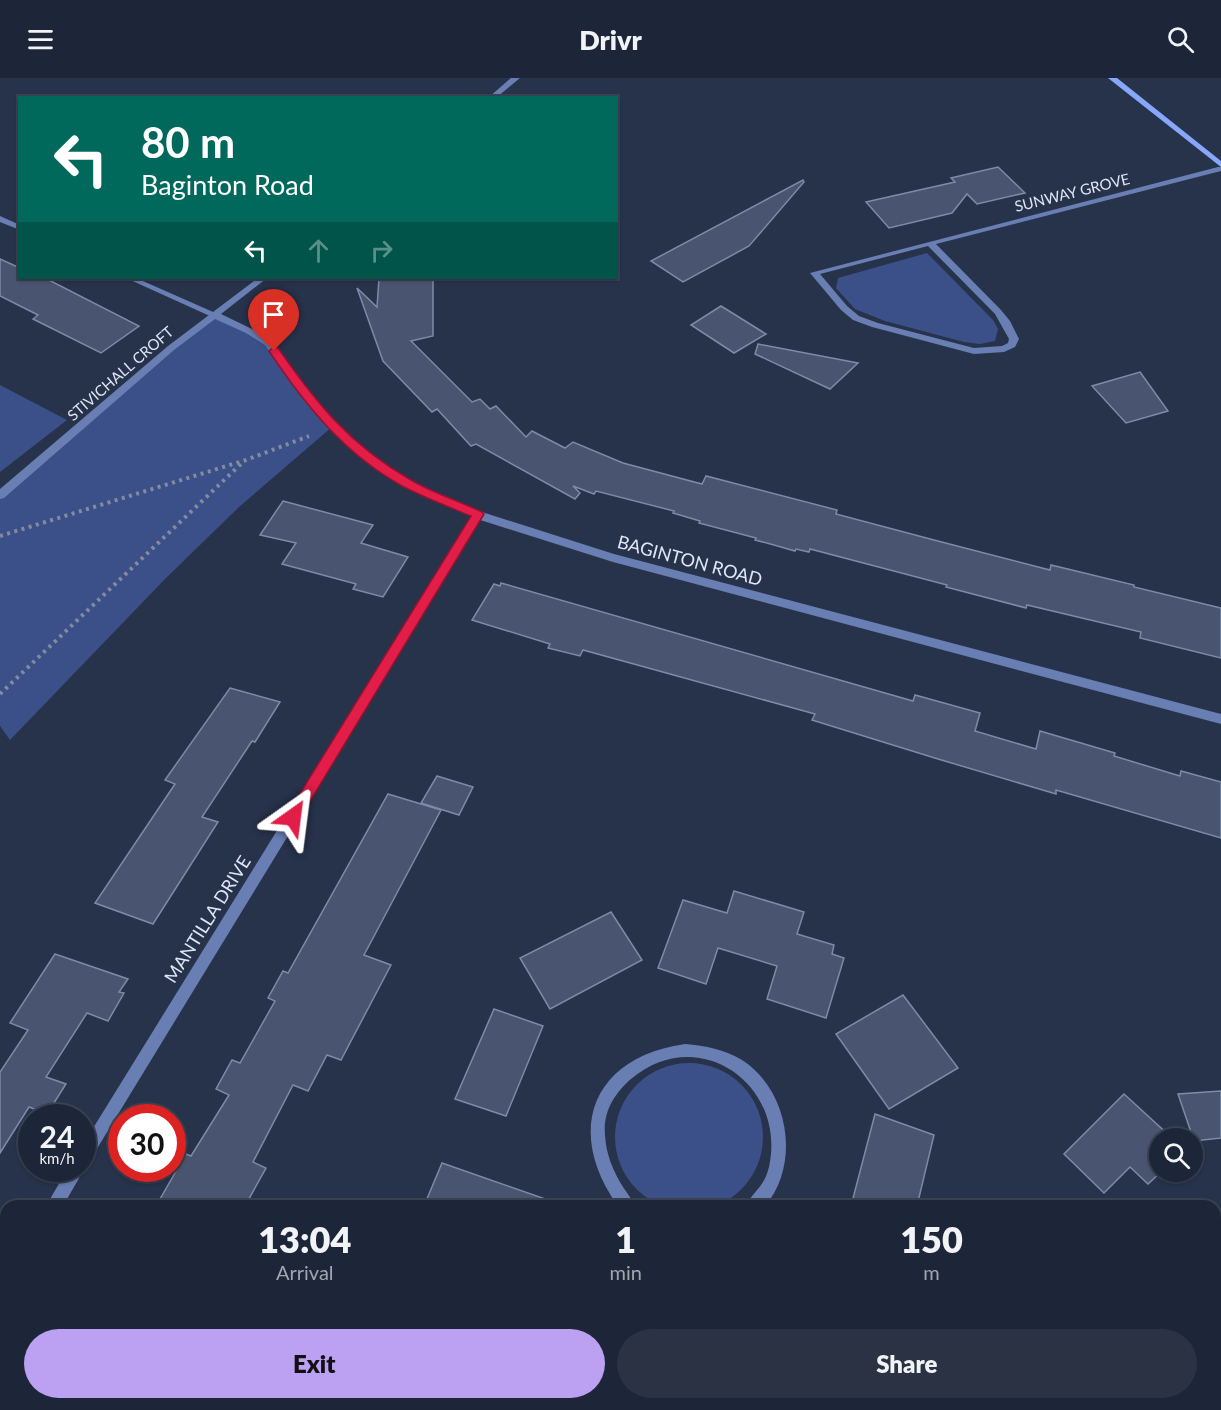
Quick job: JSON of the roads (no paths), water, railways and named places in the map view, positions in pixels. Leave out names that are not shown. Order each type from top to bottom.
[{"type":"main road","points":[[1112,78],[1221,167]]},
{"type":"street","points":[[494,96],[516,78]]},
{"type":"street","name":"SUNWAY GROVE","points":[[931,244],[1005,321],[1014,339],[1012,345],[1004,349],[974,351],[875,326],[856,318],[844,308],[814,273],[1221,167]]},
{"type":"street","points":[[0,219],[18,227]]},
{"type":"street","name":"BAGINTON ROAD","points":[[132,279],[249,331],[268,343],[292,379],[332,428],[348,443],[387,471],[433,496],[478,514],[613,558],[1221,719]]},
{"type":"street","name":"STIVICHALL CROFT","points":[[0,495],[27,469],[106,406],[171,348],[262,279]]},
{"type":"street","name":"MANTILLA DRIVE","points":[[96,1137],[478,514]]},
{"type":"street","points":[[622,1200],[615,1190],[599,1151],[598,1129],[601,1108],[613,1087],[628,1071],[650,1057],[669,1052],[688,1051],[722,1056],[743,1068],[759,1084],[770,1101],[777,1122],[777,1166],[771,1185],[762,1200]]},
{"type":"street","points":[[58,1200],[69,1182]]}]
